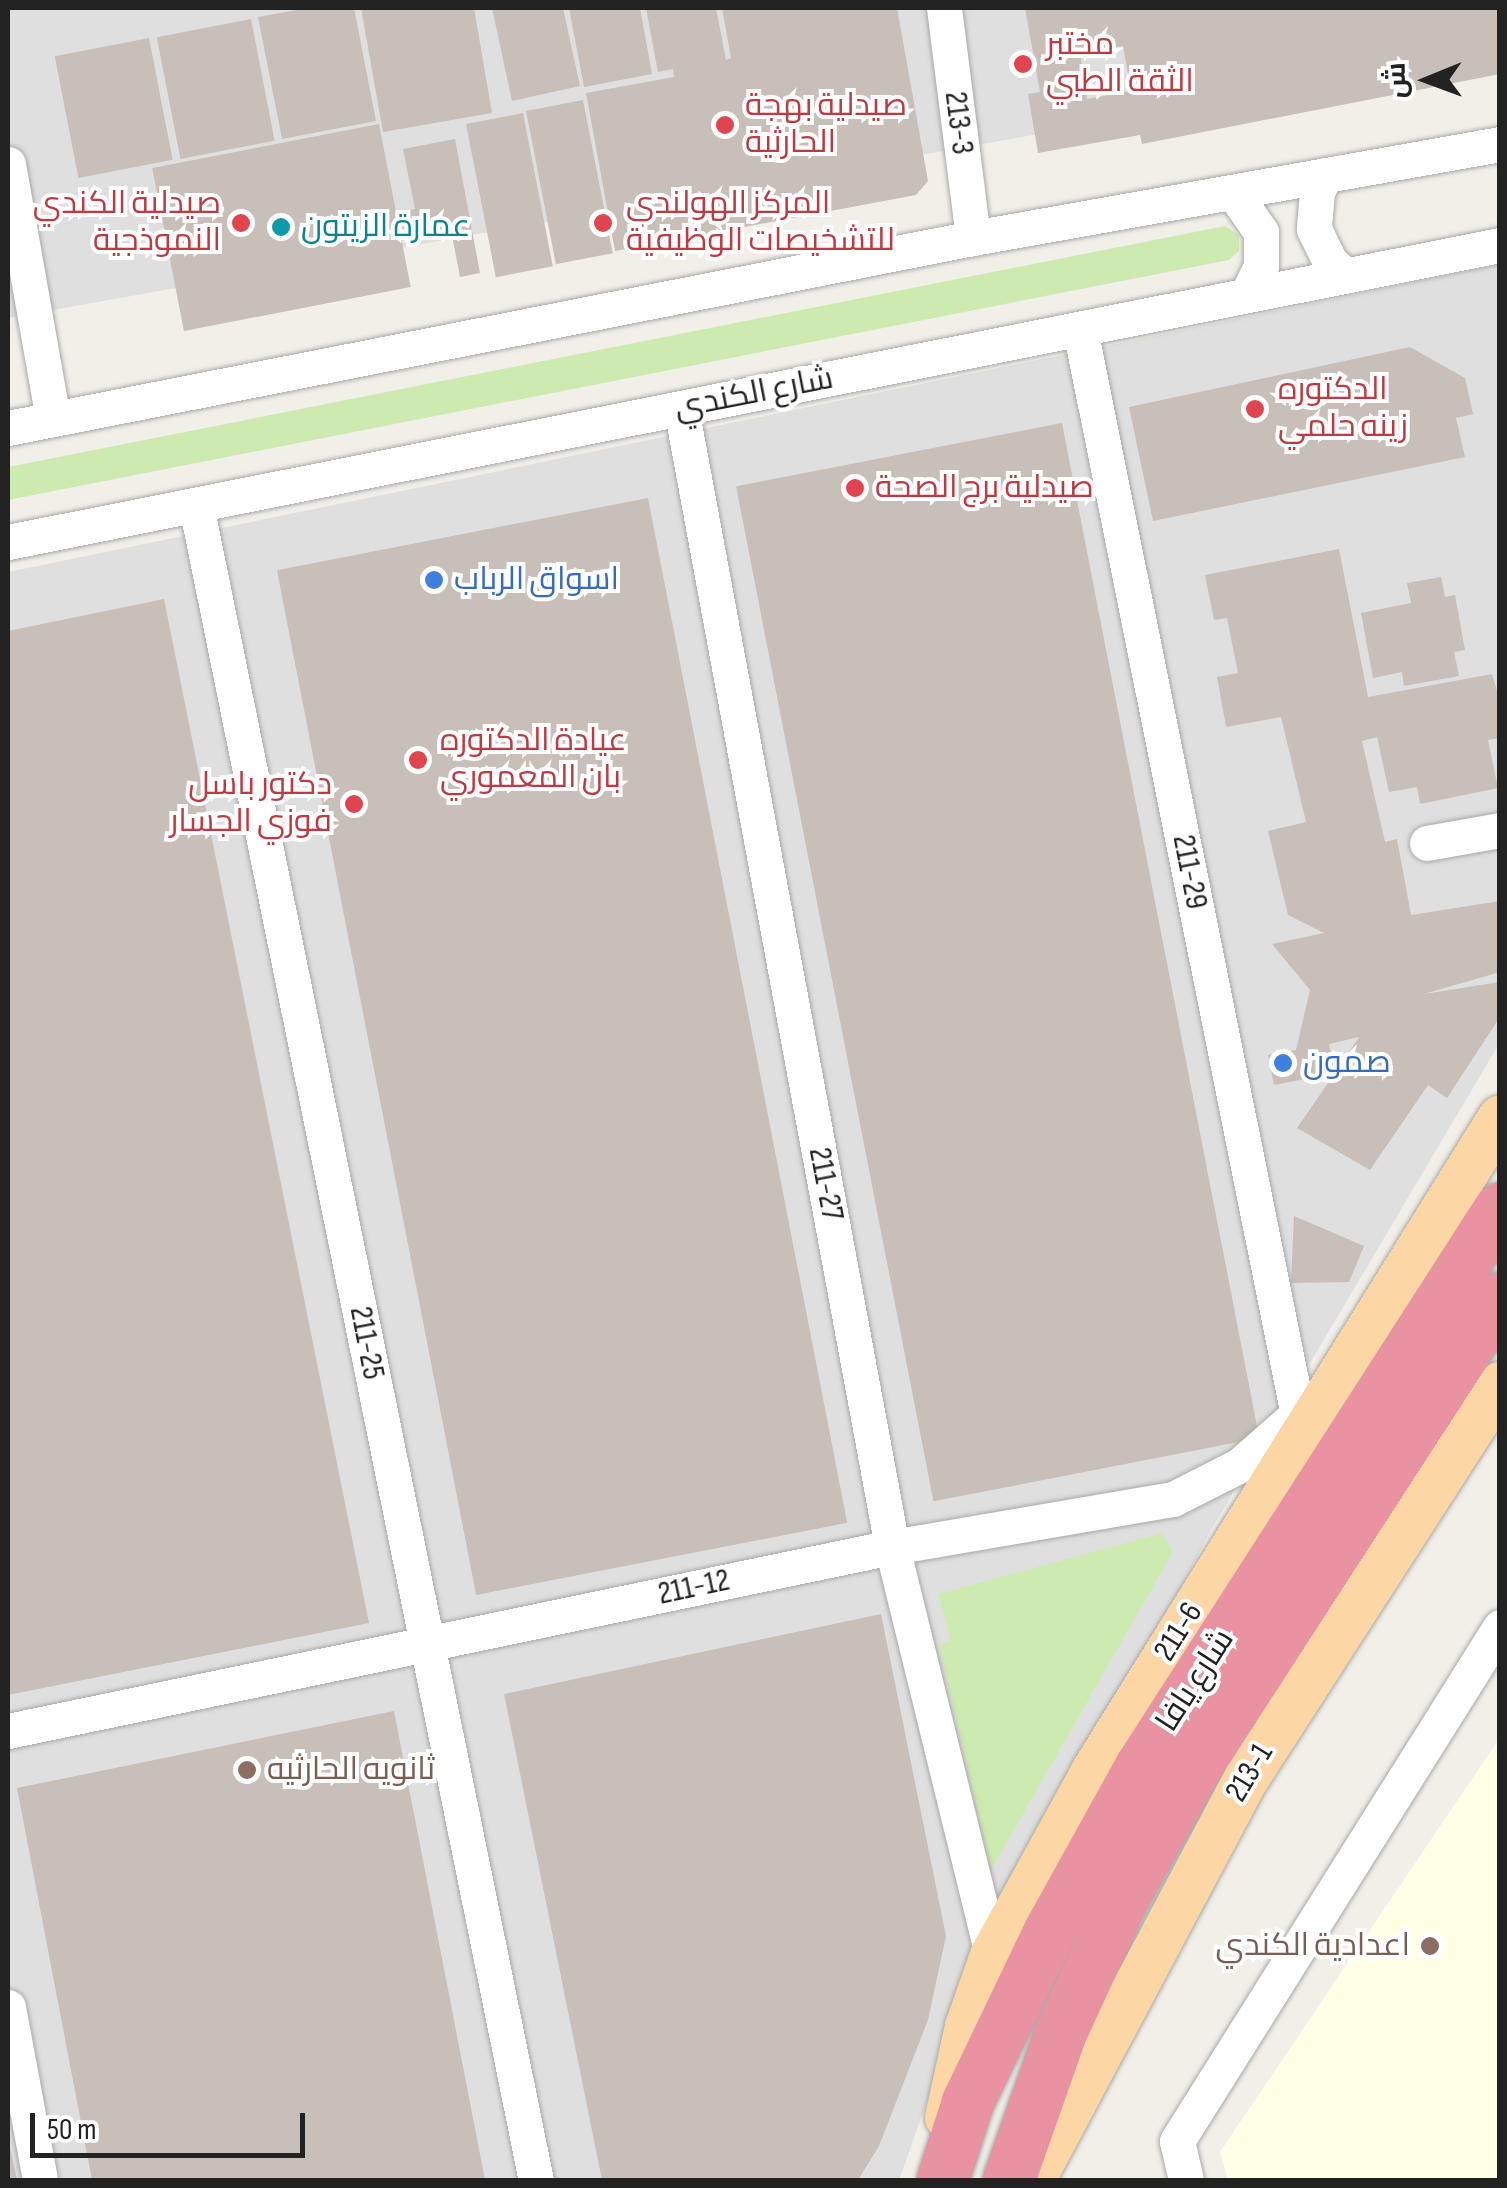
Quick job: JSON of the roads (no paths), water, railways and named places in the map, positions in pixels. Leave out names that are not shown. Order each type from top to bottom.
[{"type":"highway","name":"شارع يافا","points":[[943,2180],[968,2102],[1042,1948],[1141,1767],[1500,1208]]},
{"type":"highway","name":"شارع يافا","points":[[1009,2180],[1060,2035],[1186,1785],[1500,1298]]},
{"type":"main road","name":"211-6","points":[[935,2180],[967,2026],[992,1955],[1092,1771],[1500,1117]]},
{"type":"main road","name":"213-1","points":[[1032,2180],[1246,1778],[1500,1384]]},
{"type":"street","name":"213-3","points":[[944,8],[972,238]]},
{"type":"street","points":[[8,428],[972,238],[1500,144]]},
{"type":"street","points":[[8,164],[53,419]]},
{"type":"street","points":[[1326,176],[1314,229],[1344,274]]},
{"type":"street","points":[[1232,192],[1261,232],[1261,266],[1247,295]]},
{"type":"street","name":"شارع الكندي","points":[[8,542],[1344,274],[1498,253]]},
{"type":"street","name":"211-29","points":[[1080,328],[1298,1415]]},
{"type":"street","name":"211-27","points":[[681,408],[892,1547],[992,1955]]},
{"type":"street","name":"211-25","points":[[196,505],[536,2180]]},
{"type":"street","points":[[1427,843],[1500,830]]},
{"type":"street","name":"211-12","points":[[8,1731],[892,1547],[1173,1498],[1240,1465],[1298,1415],[1340,1371]]},
{"type":"street","points":[[1186,2180],[1177,2141],[1500,1627]]},
{"type":"street","points":[[8,2007],[40,2180]]},
{"type":"place","name":"مختبر الثقة الطبي","points":[[1023,64]]},
{"type":"place","name":"صيدلية بهجة الحارثية","points":[[725,125]]},
{"type":"place","name":"صيدلية الكندي النموذجية","points":[[241,223]]},
{"type":"place","name":"المركز الهولندي للتشخيصات الوظيفية","points":[[603,223]]},
{"type":"place","name":"عمارة الزيتون","points":[[281,227]]},
{"type":"place","name":"الدكتوره زينه حلمي","points":[[1255,409]]},
{"type":"place","name":"صيدلية برج الصحة","points":[[855,488]]},
{"type":"place","name":"اسواق الرباب","points":[[434,580]]},
{"type":"place","name":"عيادة الدكتوره بان المعموري","points":[[418,760]]},
{"type":"place","name":"دكتور باسل فوزي الجسار","points":[[354,804]]},
{"type":"place","name":"صمون","points":[[1283,1063]]},
{"type":"place","name":"ثانويه الحارثيه","points":[[247,1770]]},
{"type":"place","name":"اعدادية الكندي","points":[[1430,1946]]}]
